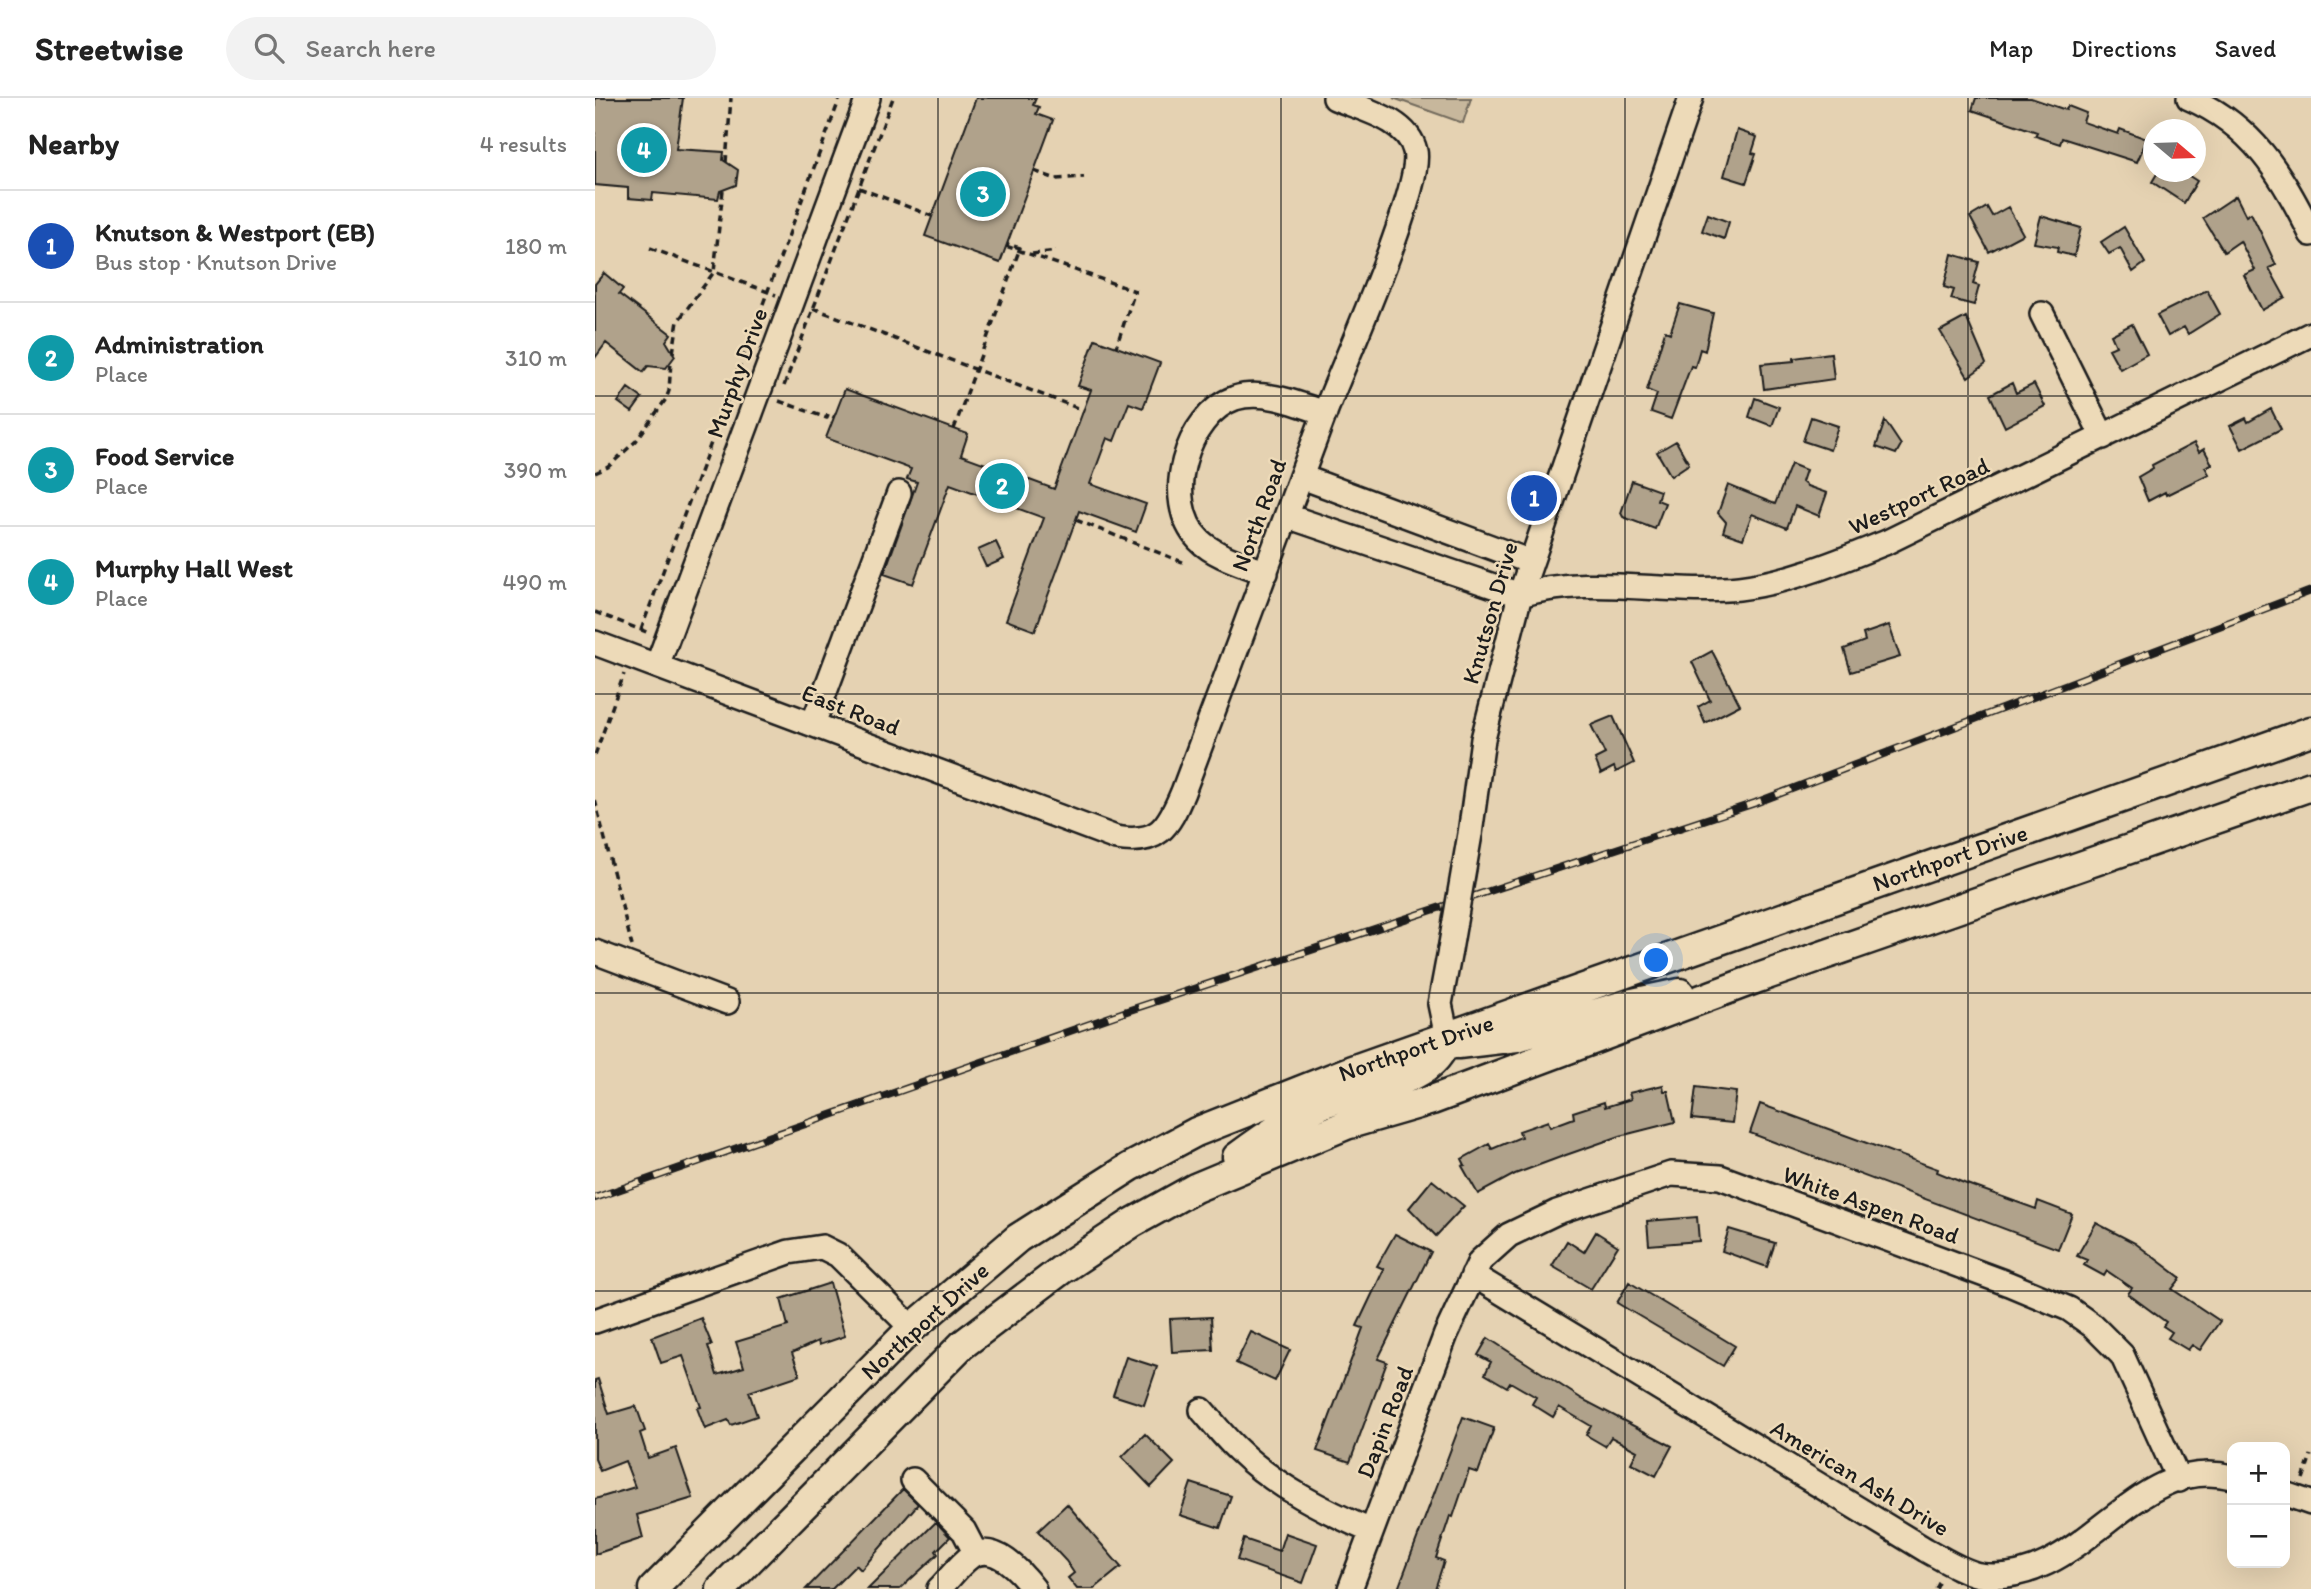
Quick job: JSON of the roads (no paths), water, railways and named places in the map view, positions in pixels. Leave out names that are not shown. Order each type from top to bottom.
[{"type":"main road","name":"Northport Drive","points":[[653,1589],[912,1328],[1018,1238],[1130,1167],[1196,1132],[1283,1096],[1447,1037],[2311,731]]},
{"type":"main road","name":"Northport Drive","points":[[721,1589],[962,1345],[1061,1270],[1132,1223],[1195,1188],[1346,1125],[1432,1100],[1758,978],[2311,786]]},
{"type":"main road","points":[[1195,1188],[1285,1123],[1324,1103],[1423,1069],[1440,1056],[1447,1037],[1461,1045],[1517,1037],[1628,1004],[1758,978]]},
{"type":"street","name":"Murphy Drive","points":[[657,666],[803,305],[868,98]]},
{"type":"street","name":"North Road","points":[[1087,828],[1116,838],[1143,840],[1159,833],[1167,825],[1183,792],[1325,413],[1363,321],[1407,198],[1417,159],[1411,139],[1395,124],[1335,98]]},
{"type":"street","name":"Knutson Drive","points":[[1447,1037],[1440,1004],[1470,834],[1483,739],[1520,595],[1691,98]]},
{"type":"street","points":[[2202,101],[2258,145],[2311,234]]},
{"type":"street","points":[[2042,314],[2103,437]]},
{"type":"street","name":"Westport Road","points":[[1520,595],[1543,588],[1737,588],[1826,566],[1887,542],[2311,334]]},
{"type":"street","points":[[1266,573],[1230,558],[1198,538],[1183,511],[1179,497],[1182,466],[1202,426],[1235,398],[1280,399],[1325,413]]},
{"type":"street","points":[[1302,477],[1531,562]]},
{"type":"street","points":[[813,724],[899,493]]},
{"type":"street","points":[[1287,516],[1520,595]]},
{"type":"street","name":"East Road","points":[[595,643],[1087,828]]},
{"type":"street","points":[[595,952],[727,1002]]},
{"type":"street","name":"White Aspen Road","points":[[1473,1275],[1480,1261],[1499,1241],[1557,1212],[1671,1174],[1720,1177],[2009,1284],[2069,1310],[2099,1331],[2122,1356],[2179,1480]]},
{"type":"street","points":[[595,1321],[789,1252],[822,1247],[838,1255],[912,1328]]},
{"type":"street","name":"American Ash Drive","points":[[1473,1275],[1915,1543],[1980,1576],[2038,1574],[2070,1556],[2156,1489],[2201,1473],[2227,1476]]},
{"type":"street","name":"Dapin Road","points":[[1350,1589],[1446,1334],[1473,1275]]},
{"type":"street","points":[[1202,1410],[1239,1452],[1290,1489],[1331,1513],[1371,1531]]},
{"type":"street","points":[[913,1480],[964,1531],[980,1554],[1017,1567],[1034,1589]]},
{"type":"street","points":[[939,1589],[980,1554]]},
{"type":"railway","points":[[595,1198],[1127,1011],[1755,803],[2311,591]]},
{"type":"place","name":"Murphy Hall West","points":[[644,150]]},
{"type":"place","name":"Food Service","points":[[983,194]]},
{"type":"place","name":"Administration","points":[[1002,486]]},
{"type":"place","name":"Knutson & Westport (EB)","points":[[1534,498]]}]
